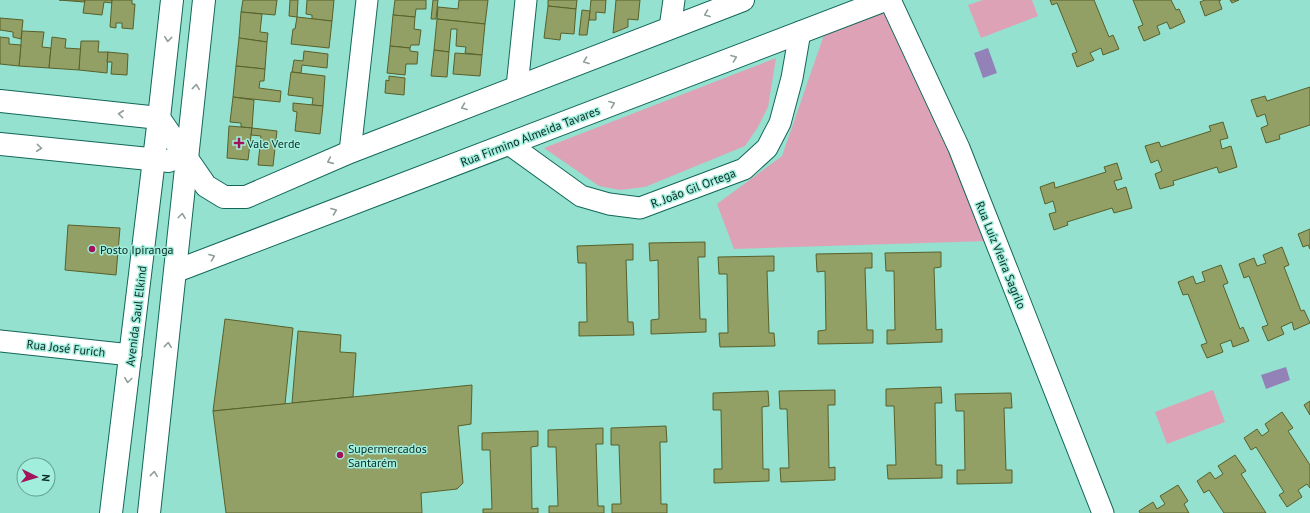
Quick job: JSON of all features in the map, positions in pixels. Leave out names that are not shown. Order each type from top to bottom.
[{"type":"main road","name":"Avenida Saul Elkind","points":[[111,513],[131,355],[172,0]]},
{"type":"main road","points":[[149,513],[188,162],[204,0]]},
{"type":"main road","points":[[0,100],[159,118],[206,186],[224,197],[246,197],[350,152],[743,0]]},
{"type":"main road","name":"Rua Firmino Almeida Tavares","points":[[176,271],[885,0]]},
{"type":"main road","points":[[0,144],[154,160],[188,162]]},
{"type":"street","points":[[350,152],[367,0]]},
{"type":"street","points":[[517,87],[526,0]]},
{"type":"street","points":[[670,28],[674,0]]},
{"type":"street","name":"Rua Luíz Vieira Sagrilo","points":[[890,0],[959,148],[1103,513]]},
{"type":"street","name":"R. João Gil Ortega","points":[[509,144],[581,196],[608,204],[640,208],[744,169],[767,148],[780,123],[792,78],[800,32]]},
{"type":"street","name":"Rua José Furich","points":[[0,341],[131,355]]},
{"type":"shaded area","points":[[983,0],[1032,0],[1038,16],[981,38],[968,5]]},
{"type":"shaded area","points":[[889,10],[989,241],[734,249],[717,204],[782,156],[825,32]]},
{"type":"shaded area","points":[[988,48],[997,73],[983,78],[974,53]]},
{"type":"shaded area","points":[[776,58],[768,107],[758,127],[745,146],[645,187],[620,190],[599,186],[544,148]]},
{"type":"shaded area","points":[[1286,367],[1290,380],[1266,389],[1261,375]]},
{"type":"shaded area","points":[[1213,390],[1225,422],[1167,444],[1155,412]]},
{"type":"building","points":[[59,0],[85,0],[84,2]]},
{"type":"building","points":[[85,0],[112,0],[112,3],[104,2],[102,15],[83,13]]},
{"type":"building","points":[[112,0],[132,0],[132,4],[135,4],[133,29],[122,28],[122,23],[116,23],[116,28],[110,27]]},
{"type":"building","points":[[243,0],[277,0],[275,15],[241,12]]},
{"type":"building","points":[[290,0],[298,0],[297,17],[289,16]]},
{"type":"building","points":[[307,0],[334,0],[332,21],[312,19],[312,15],[306,14]]},
{"type":"building","points":[[395,0],[426,0],[426,9],[416,9],[415,17],[393,15]]},
{"type":"building","points":[[433,0],[438,0],[436,19],[431,19]]},
{"type":"building","points":[[459,0],[488,0],[485,24],[437,19],[438,7],[458,9]]},
{"type":"building","points":[[548,0],[577,0],[576,9],[548,6]]},
{"type":"building","points":[[591,0],[606,0],[605,13],[596,12],[596,20],[589,20]]},
{"type":"building","points":[[616,0],[640,0],[638,20],[628,19],[628,27],[613,33]]},
{"type":"building","points":[[1050,0],[1094,0],[1109,37],[1113,35],[1119,49],[1103,55],[1101,48],[1090,53],[1094,60],[1077,67],[1072,54],[1077,52],[1057,3],[1052,5]]},
{"type":"building","points":[[1133,0],[1171,0],[1176,10],[1179,9],[1185,22],[1170,29],[1167,22],[1157,26],[1160,34],[1144,41],[1138,27],[1143,25]]},
{"type":"building","points":[[1205,0],[1221,0],[1219,1],[1222,9],[1205,16],[1200,2]]},
{"type":"building","points":[[1230,0],[1239,0],[1232,3]]},
{"type":"building","points":[[548,6],[576,9],[574,34],[561,33],[560,40],[544,38]]},
{"type":"building","points":[[582,10],[590,11],[587,35],[579,35]]},
{"type":"building","points":[[241,12],[262,14],[260,32],[268,33],[267,42],[239,38]]},
{"type":"building","points":[[393,15],[415,17],[414,29],[421,30],[419,45],[411,45],[410,48],[390,46]]},
{"type":"building","points":[[297,17],[332,21],[329,48],[291,44],[293,29],[295,29]]},
{"type":"building","points":[[0,18],[23,20],[21,39],[13,37],[13,32],[0,30]]},
{"type":"building","points":[[437,19],[485,24],[482,55],[465,53],[466,47],[456,46],[457,29],[451,29],[449,52],[434,50]]},
{"type":"building","points":[[22,31],[44,32],[42,47],[51,48],[49,68],[19,66]]},
{"type":"building","points":[[0,37],[9,38],[9,44],[21,45],[19,66],[0,64]]},
{"type":"building","points":[[52,37],[66,39],[65,48],[81,49],[79,70],[49,68]]},
{"type":"building","points":[[239,38],[267,42],[265,69],[236,66]]},
{"type":"building","points":[[81,41],[99,41],[98,52],[108,52],[107,73],[79,70]]},
{"type":"building","points":[[390,46],[410,48],[410,51],[418,52],[417,64],[406,64],[405,75],[387,73]]},
{"type":"building","points":[[434,50],[449,52],[447,77],[431,76]]},
{"type":"building","points":[[304,51],[328,54],[327,68],[302,65],[301,73],[292,72],[294,60],[303,61]]},
{"type":"building","points":[[108,52],[128,54],[127,75],[111,74],[112,62],[107,62]]},
{"type":"building","points":[[455,53],[482,55],[480,76],[453,74]]},
{"type":"building","points":[[236,66],[265,69],[264,81],[260,81],[259,88],[281,91],[280,102],[233,97]]},
{"type":"building","points":[[291,72],[325,76],[323,106],[312,105],[313,98],[288,95]]},
{"type":"building","points":[[389,76],[405,78],[404,95],[385,93],[386,80],[389,81]]},
{"type":"building","points":[[1310,87],[1310,125],[1279,135],[1280,139],[1266,143],[1261,128],[1268,125],[1265,114],[1257,117],[1251,100],[1265,96],[1267,101]]},
{"type":"building","points":[[233,97],[254,100],[252,128],[241,127],[241,123],[230,122]]},
{"type":"building","points":[[293,103],[323,106],[320,134],[295,131],[297,112],[293,111]]},
{"type":"building","points":[[1223,122],[1228,138],[1220,140],[1222,149],[1231,146],[1237,167],[1219,173],[1217,167],[1173,181],[1174,185],[1160,189],[1155,174],[1162,171],[1158,160],[1151,163],[1145,146],[1159,142],[1161,147],[1211,131],[1209,126]]},
{"type":"building","name":"Vale Verde","points":[[229,126],[252,128],[248,160],[227,158]]},
{"type":"building","points":[[252,128],[277,131],[273,166],[258,165],[261,136],[251,135]]},
{"type":"building","points":[[1117,163],[1122,179],[1114,181],[1117,190],[1126,187],[1132,208],[1114,213],[1112,208],[1067,222],[1068,225],[1054,230],[1049,214],[1056,212],[1053,201],[1045,204],[1040,187],[1054,182],[1055,188],[1106,172],[1104,167]]},
{"type":"building","name":"Posto Ipiranga","points":[[68,225],[120,228],[116,275],[65,270]]},
{"type":"building","points":[[1310,229],[1310,249],[1308,245],[1303,247],[1298,234]]},
{"type":"building","points":[[705,242],[705,257],[698,257],[700,319],[706,319],[706,332],[651,334],[651,320],[659,319],[658,260],[650,261],[649,243]]},
{"type":"building","points":[[633,244],[633,260],[626,260],[628,322],[633,322],[634,335],[579,336],[579,322],[587,322],[586,263],[578,263],[577,246]]},
{"type":"building","points":[[1282,247],[1289,265],[1284,267],[1301,311],[1304,310],[1310,323],[1294,330],[1292,322],[1281,327],[1284,334],[1268,341],[1262,327],[1268,325],[1249,276],[1244,278],[1239,264],[1254,258],[1257,266],[1266,263],[1263,255]]},
{"type":"building","points":[[941,252],[941,267],[934,268],[936,330],[942,329],[942,342],[887,344],[887,330],[895,330],[894,271],[886,271],[885,253]]},
{"type":"building","points":[[872,253],[872,268],[865,268],[867,330],[873,330],[873,343],[818,344],[818,331],[826,330],[825,271],[817,272],[816,254]]},
{"type":"building","points":[[774,256],[774,271],[767,271],[769,333],[774,333],[775,346],[720,347],[719,333],[728,333],[727,274],[719,274],[718,257]]},
{"type":"building","points":[[1221,265],[1228,283],[1223,285],[1240,329],[1243,327],[1249,341],[1233,347],[1231,340],[1220,344],[1223,352],[1207,358],[1201,345],[1207,343],[1188,294],[1183,295],[1178,282],[1193,276],[1196,284],[1205,281],[1202,272]]},
{"type":"building","points":[[225,319],[293,328],[285,404],[213,411]]},
{"type":"building","points":[[298,331],[341,335],[340,352],[356,353],[353,397],[292,403]]},
{"type":"building","name":"Supermercados Santarém","points":[[472,385],[471,424],[458,426],[463,483],[457,489],[421,493],[422,513],[226,513],[213,411]]},
{"type":"building","points":[[941,387],[942,403],[935,403],[936,465],[942,465],[942,478],[888,479],[887,465],[896,465],[894,406],[886,406],[886,389]]},
{"type":"building","points":[[835,390],[835,405],[828,405],[829,468],[835,467],[835,480],[781,482],[780,468],[789,468],[787,409],[780,409],[779,391]]},
{"type":"building","points":[[768,391],[769,406],[762,407],[763,469],[769,469],[769,481],[714,483],[714,469],[722,469],[721,410],[713,410],[713,393]]},
{"type":"building","points":[[1011,393],[1012,408],[1004,408],[1006,470],[1012,470],[1012,483],[957,484],[957,470],[965,470],[964,411],[956,411],[955,394]]},
{"type":"building","points":[[1310,401],[1310,415],[1304,405]]},
{"type":"building","points":[[1282,412],[1293,428],[1288,431],[1310,465],[1310,488],[1307,484],[1298,490],[1302,497],[1287,507],[1279,495],[1284,492],[1256,447],[1251,450],[1244,438],[1257,429],[1262,436],[1269,431],[1265,424]]},
{"type":"building","points":[[666,426],[667,442],[660,442],[661,504],[667,504],[667,513],[612,513],[612,504],[621,504],[619,445],[611,445],[611,428]]},
{"type":"building","points":[[603,428],[603,444],[596,444],[598,506],[604,506],[604,513],[549,513],[549,506],[558,506],[556,447],[548,447],[548,430]]},
{"type":"building","points":[[538,431],[538,446],[531,447],[532,509],[538,508],[538,513],[483,513],[483,509],[492,509],[490,450],[482,450],[482,433]]},
{"type":"building","points":[[1235,455],[1246,471],[1241,474],[1266,513],[1224,513],[1209,490],[1204,493],[1197,481],[1210,472],[1215,479],[1223,474],[1218,466]]},
{"type":"building","points":[[1178,485],[1188,501],[1184,504],[1189,513],[1140,513],[1139,511],[1153,502],[1157,509],[1165,504],[1160,496]]},
{"type":"place","name":"Vale Verde","points":[[239,143]]},
{"type":"place","name":"Posto Ipiranga","points":[[92,249]]},
{"type":"place","name":"Supermercados Santarém","points":[[340,455]]}]
